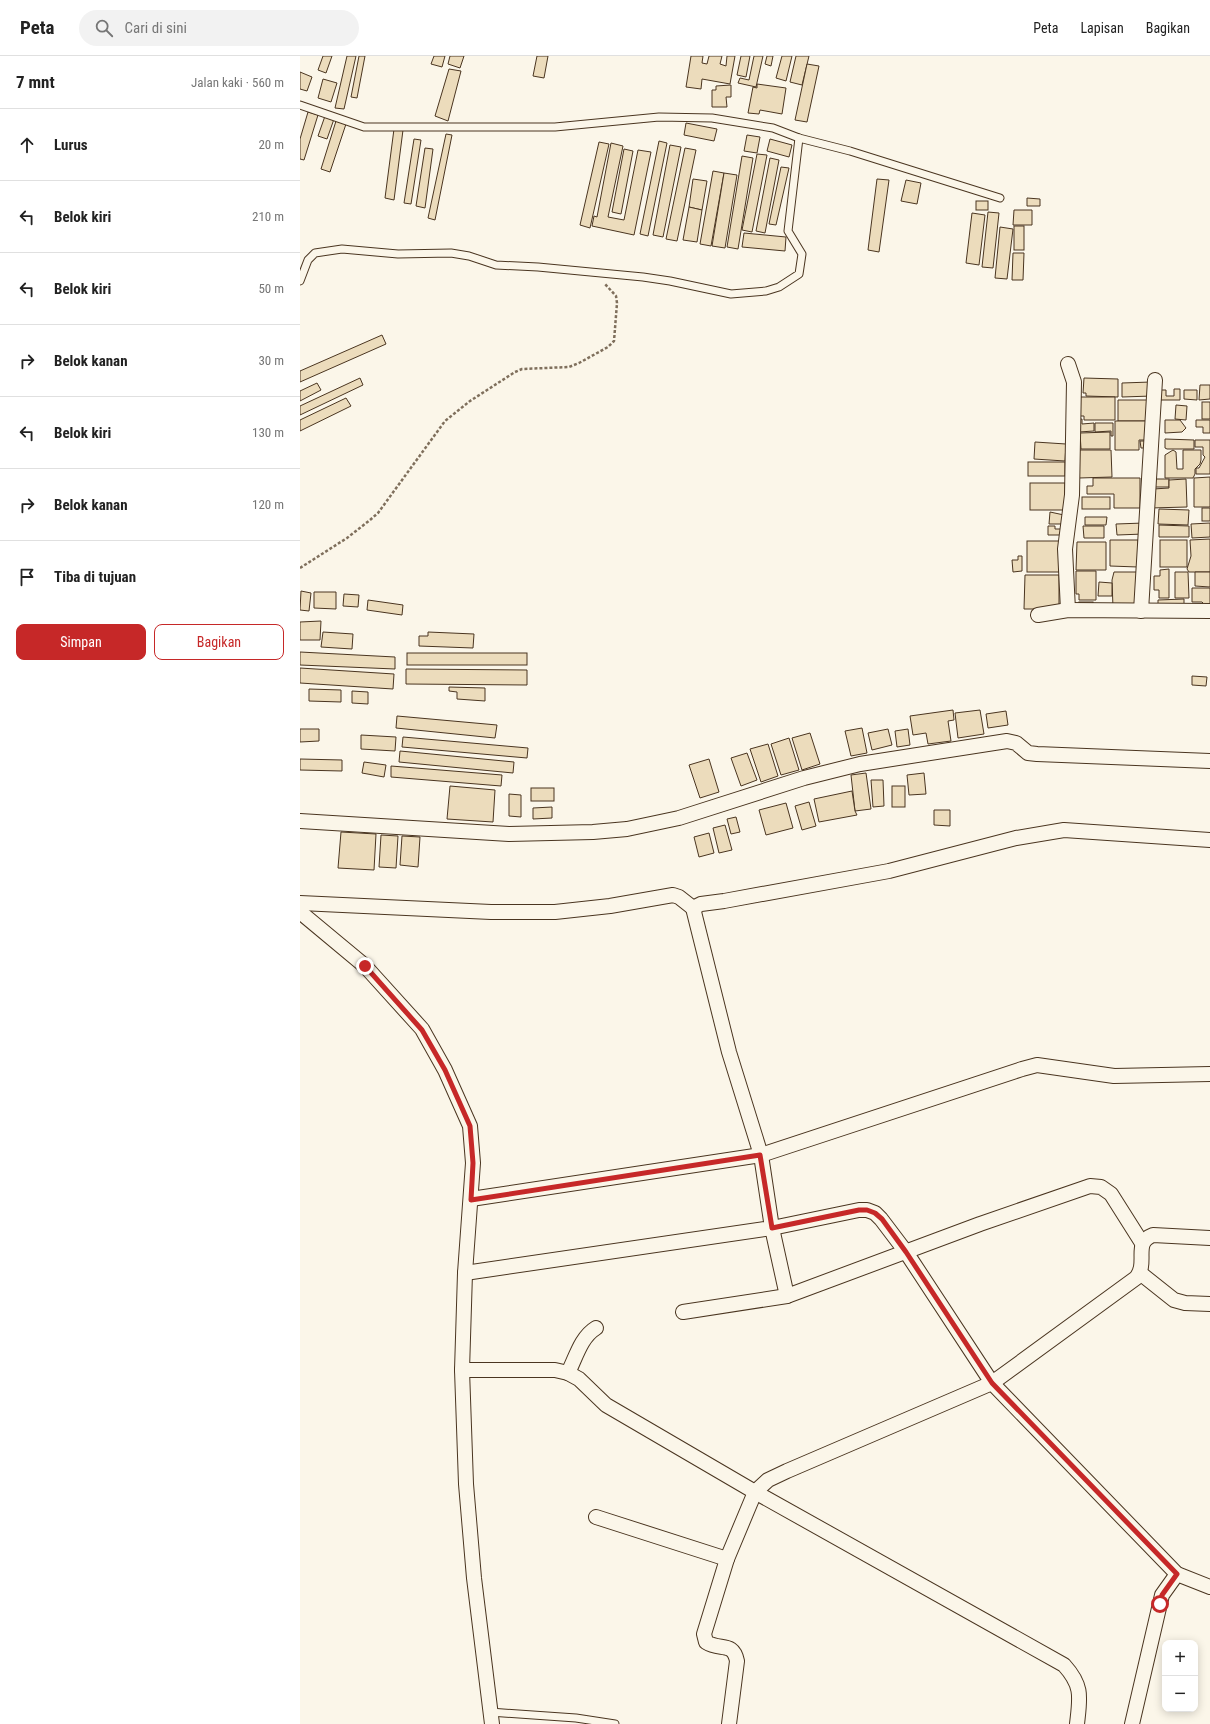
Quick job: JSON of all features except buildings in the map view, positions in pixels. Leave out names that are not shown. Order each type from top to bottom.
[{"type":"street","points":[[1068,364],[1074,382],[1072,496],[1064,549],[1068,610]]},
{"type":"street","points":[[1141,611],[1155,380]]},
{"type":"street","points":[[1038,615],[1068,610],[1210,611]]},
{"type":"street","points":[[300,821],[510,834],[627,830],[679,818],[804,778],[860,764],[1007,741],[1016,743],[1028,753],[1037,754],[1210,761]]},
{"type":"street","points":[[693,908],[701,904],[889,871],[1016,838],[1064,830],[1210,840]]},
{"type":"street","points":[[300,903],[491,912],[555,912],[610,906],[672,895],[679,897],[693,908],[729,1052],[760,1155],[772,1228],[787,1296]]},
{"type":"street","points":[[300,912],[365,966],[422,1030],[445,1070],[470,1126],[473,1163],[465,1273],[462,1370],[466,1484],[491,1718]]},
{"type":"street","points":[[471,1200],[760,1155],[1037,1065],[1114,1076],[1210,1074]]},
{"type":"street","points":[[683,1312],[787,1296],[1090,1186],[1101,1187],[1111,1194],[1142,1243],[1142,1267],[1136,1278],[992,1383],[787,1471],[768,1480],[755,1492],[726,1559],[704,1634],[706,1642],[712,1647],[730,1648],[736,1653],[737,1661],[729,1724]]},
{"type":"street","points":[[465,1273],[772,1228],[859,1210],[867,1210],[875,1213],[882,1219],[906,1252],[992,1383],[1177,1574],[1210,1587]]},
{"type":"street","points":[[1142,1243],[1153,1235],[1210,1238]]},
{"type":"street","points":[[1140,1273],[1174,1300],[1185,1303],[1210,1304]]},
{"type":"street","points":[[568,1373],[583,1340],[588,1333],[596,1328]]},
{"type":"street","points":[[462,1370],[555,1370],[568,1373],[579,1379],[606,1405],[755,1492],[1064,1665],[1073,1675],[1078,1687],[1079,1700],[1076,1724]]},
{"type":"street","points":[[596,1517],[726,1559]]},
{"type":"street","points":[[1132,1724],[1162,1595],[1177,1574]]},
{"type":"lane","points":[[300,105],[364,127],[555,127],[659,117],[704,118],[773,128],[799,138],[850,151],[1000,198]]},
{"type":"lane","points":[[300,281],[308,260],[315,253],[342,249],[392,254],[451,253],[469,256],[496,265],[538,267],[596,274],[643,277],[731,294],[766,291],[779,287],[799,274],[802,254],[788,231],[799,138]]},
{"type":"lane","points":[[491,1718],[615,1724]]},
{"type":"path","points":[[300,568],[358,530],[378,513],[444,421],[470,400],[514,372],[531,367],[569,366],[579,363],[608,347],[614,341],[617,302],[616,296],[596,274]]},
{"type":"route","points":[[365,966],[422,1030],[445,1070],[470,1126],[473,1163],[471,1200],[760,1155],[772,1228],[859,1210],[867,1210],[875,1213],[882,1219],[906,1252],[992,1383],[1177,1574],[1162,1595],[1160,1604]]}]
